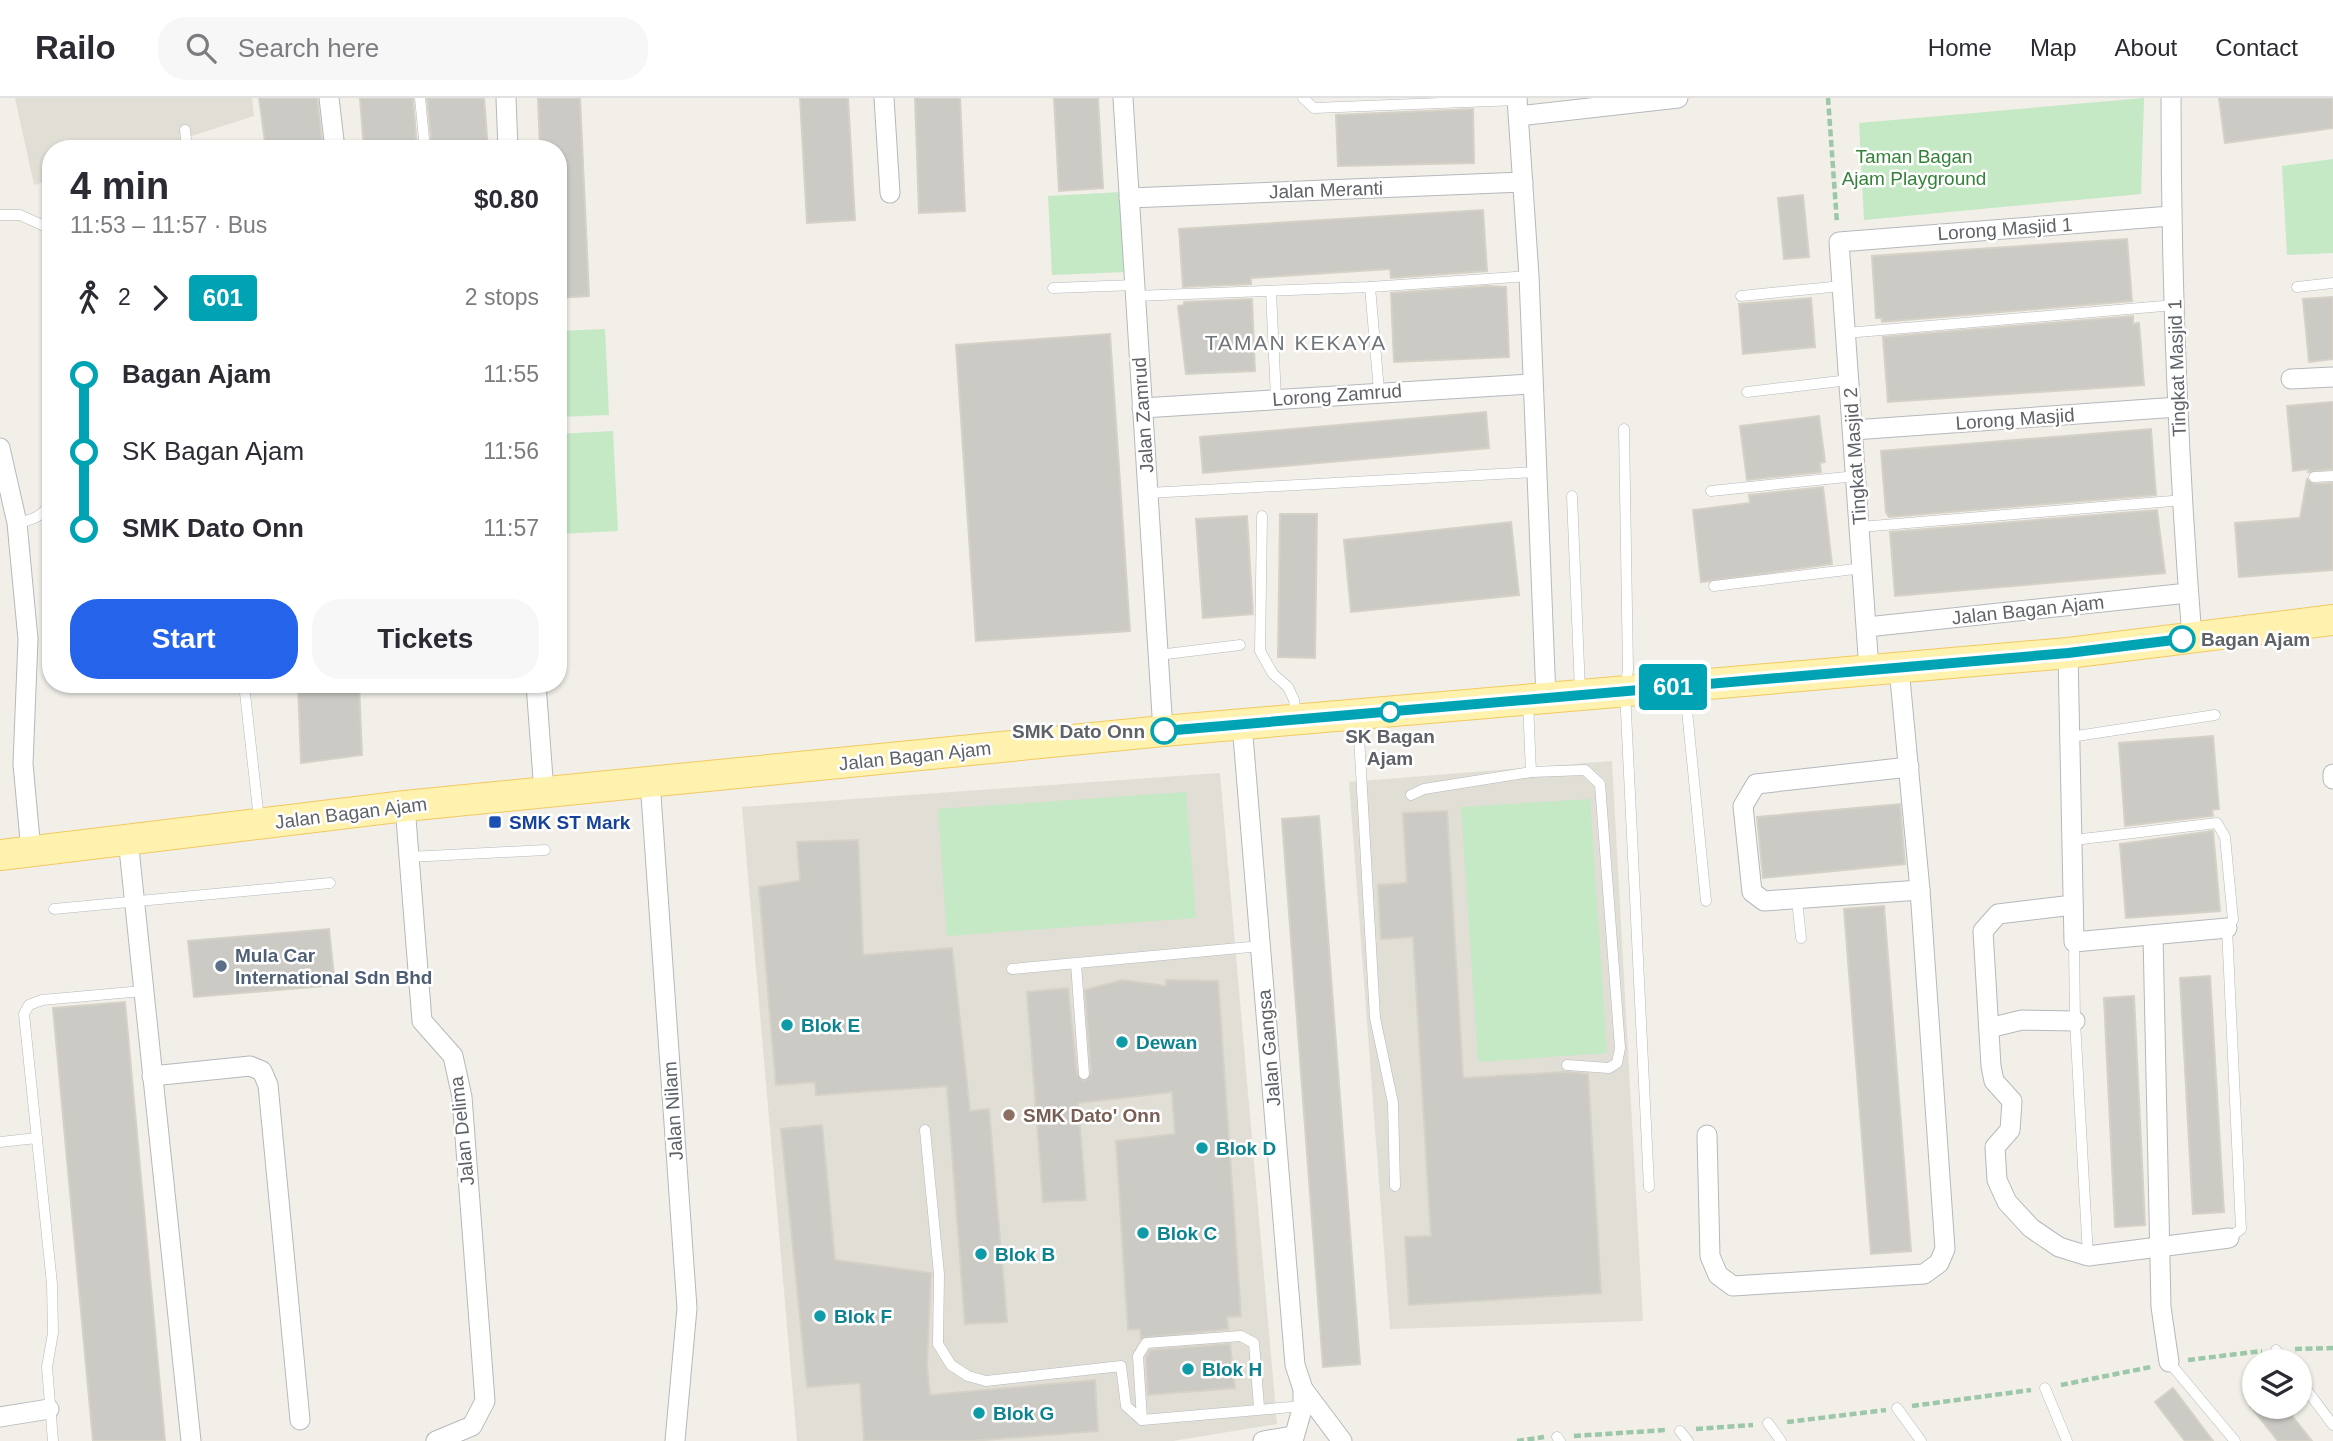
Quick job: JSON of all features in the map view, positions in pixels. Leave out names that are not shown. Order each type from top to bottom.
[{"type":"main road","name":"Jalan Bagan Ajam","points":[[0,855],[405,806],[650,781],[1242,724],[2068,653],[2333,620]]},
{"type":"street","points":[[329,98],[334,140]]},
{"type":"street","points":[[506,98],[508,140]]},
{"type":"street","points":[[884,98],[890,194]]},
{"type":"street","name":"Jalan Zamrud","points":[[1123,98],[1163,732]]},
{"type":"street","points":[[1537,699],[1537,472],[1531,384],[1529,276],[1518,104],[1678,98]]},
{"type":"street","name":"Tingkat Masjid 1","points":[[2171,98],[2171,216],[2178,407],[2192,638]]},
{"type":"street","name":"Jalan Meranti","points":[[1129,198],[1524,182]]},
{"type":"street","name":"Lorong Masjid 1","points":[[1839,242],[2171,216]]},
{"type":"street","name":"Tingkat Masjid 2","points":[[1839,242],[1870,670]]},
{"type":"street","points":[[2291,379],[2333,377]]},
{"type":"street","name":"Lorong Zamrud","points":[[1142,408],[1379,391],[1531,384]]},
{"type":"street","name":"Lorong Masjid","points":[[1853,430],[2178,407]]},
{"type":"street","points":[[0,448],[17,523],[29,639],[23,764],[31,851]]},
{"type":"street","name":"Jalan Bagan Ajam","points":[[1867,627],[2188,593]]},
{"type":"street","points":[[2068,653],[2074,840],[2074,942],[2227,928]]},
{"type":"street","points":[[1707,1135],[1710,1256],[1718,1275],[1733,1286],[1924,1274],[1939,1263],[1945,1249],[1920,890],[1899,668]]},
{"type":"street","points":[[537,693],[544,792]]},
{"type":"street","name":"Jalan Gangsa","points":[[1242,724],[1296,1366],[1303,1397],[1342,1441]]},
{"type":"street","points":[[1909,767],[1756,784],[1743,806],[1752,892],[1764,901],[1920,890]]},
{"type":"street","name":"Jalan Nilam","points":[[650,781],[687,1308],[675,1441]]},
{"type":"street","name":"Jalan Delima","points":[[405,806],[422,1021],[453,1056],[462,1097],[485,1401],[472,1426],[436,1441]]},
{"type":"street","points":[[128,839],[191,1441]]},
{"type":"street","points":[[2073,905],[1998,914],[1983,931],[1994,1081],[2012,1101],[2010,1130],[1994,1147],[2000,1189],[2007,1202],[2031,1228],[2059,1247],[2088,1256],[2229,1238]]},
{"type":"street","points":[[2153,935],[2161,1307],[2169,1362]]},
{"type":"street","points":[[1989,1028],[2022,1020],[2075,1021]]},
{"type":"street","points":[[152,1076],[250,1066],[262,1070],[268,1085],[300,1420]]},
{"type":"street","points":[[1262,1441],[1292,1439],[1303,1397]]},
{"type":"street","points":[[0,1417],[49,1409]]},
{"type":"lane","points":[[420,98],[424,140]]},
{"type":"lane","points":[[1303,98],[1314,108],[1518,104]]},
{"type":"lane","points":[[185,130],[186,140]]},
{"type":"lane","points":[[0,215],[20,215],[42,225]]},
{"type":"lane","points":[[1053,288],[1271,291],[1529,276]]},
{"type":"lane","points":[[2297,287],[2333,283]]},
{"type":"lane","points":[[1741,296],[1842,286]]},
{"type":"lane","points":[[1370,287],[1379,391]]},
{"type":"lane","points":[[1271,291],[1276,399]]},
{"type":"lane","points":[[1846,333],[2175,305]]},
{"type":"lane","points":[[1747,392],[1849,380]]},
{"type":"lane","points":[[1624,429],[1628,670],[1625,691],[1650,1187]]},
{"type":"lane","points":[[1148,493],[1537,472]]},
{"type":"lane","points":[[1711,491],[1856,476]]},
{"type":"lane","points":[[2314,477],[2333,476]]},
{"type":"lane","points":[[1572,496],[1580,695]]},
{"type":"lane","points":[[1860,527],[2184,500]]},
{"type":"lane","points":[[17,523],[35,519],[42,513]]},
{"type":"lane","points":[[1262,516],[1260,651],[1273,674],[1288,687],[1294,700],[1297,720]]},
{"type":"lane","points":[[1714,586],[1863,568]]},
{"type":"lane","points":[[1158,655],[1240,645]]},
{"type":"lane","points":[[1685,686],[1706,901]]},
{"type":"lane","points":[[245,693],[259,823]]},
{"type":"lane","points":[[1531,772],[1537,699]]},
{"type":"lane","points":[[1357,715],[1375,1018],[1393,1103],[1395,1186]]},
{"type":"lane","points":[[2070,737],[2215,715]]},
{"type":"lane","points":[[1411,795],[1424,789],[1531,772],[1585,770],[1600,784],[1620,1048],[1617,1063],[1609,1068],[1567,1065]]},
{"type":"lane","points":[[2074,840],[2217,822],[2225,837],[2233,920],[2227,928],[2241,1229],[2229,1238]]},
{"type":"lane","points":[[409,857],[545,850]]},
{"type":"lane","points":[[54,909],[330,883]]},
{"type":"lane","points":[[1797,900],[1801,938]]},
{"type":"lane","points":[[2074,942],[2075,1021],[2088,1256]]},
{"type":"lane","points":[[1012,970],[1261,946]]},
{"type":"lane","points":[[1076,964],[1084,1074]]},
{"type":"lane","points":[[53,1441],[49,1409],[52,1284],[24,1014],[29,1005],[41,1000],[144,991]]},
{"type":"lane","points":[[925,1130],[939,1275],[938,1344],[951,1365],[968,1376],[986,1381],[1121,1366],[1126,1406],[1142,1420],[1259,1407],[1267,1410],[1303,1397]]},
{"type":"lane","points":[[0,1142],[37,1138]]},
{"type":"lane","points":[[1142,1420],[1138,1356],[1146,1343],[1241,1336],[1254,1343],[1259,1407]]},
{"type":"lane","points":[[2169,1362],[2235,1441]]},
{"type":"lane","points":[[2045,1388],[2068,1441]]},
{"type":"lane","points":[[2312,1397],[2333,1425]]},
{"type":"lane","points":[[1897,1408],[1921,1441]]},
{"type":"lane","points":[[1768,1423],[1781,1441]]},
{"type":"lane","points":[[1680,1430],[1688,1441]]},
{"type":"path","points":[[1828,98],[1839,242]]},
{"type":"path","points":[[2304,1349],[2333,1348]]},
{"type":"path","points":[[1517,1441],[1822,1420],[2045,1388],[2169,1362],[2242,1354]]},
{"type":"shaded area","points":[[15,98],[252,98],[254,116],[179,140],[42,140],[42,183],[34,185]]},
{"type":"shaded area","name":"SK Bagan Ajam","points":[[1612,761],[1643,1321],[1390,1329],[1349,782]]},
{"type":"shaded area","name":"SMK Dato' Onn","points":[[1220,773],[1277,1424],[1173,1441],[797,1441],[742,807]]},
{"type":"green space","name":"Taman Bagan Ajam Playground","points":[[2144,98],[2141,194],[1864,220],[1859,123]]},
{"type":"green space","points":[[2333,159],[2333,253],[2287,255],[2282,166]]},
{"type":"green space","points":[[1122,192],[1126,272],[1052,275],[1048,196]]},
{"type":"green space","points":[[605,329],[609,415],[567,417],[567,331]]},
{"type":"green space","points":[[613,431],[618,531],[567,534],[567,434]]},
{"type":"green space","points":[[1186,792],[1196,918],[947,936],[938,809]]},
{"type":"green space","points":[[1590,799],[1607,1053],[1478,1062],[1461,807]]},
{"type":"building","points":[[259,98],[317,98],[322,140],[265,140]]},
{"type":"building","points":[[360,98],[413,98],[416,140],[363,140]]},
{"type":"building","points":[[427,98],[484,98],[487,140],[431,140]]},
{"type":"building","points":[[538,98],[580,98],[589,296],[567,297],[567,140],[540,140]]},
{"type":"building","points":[[800,98],[848,98],[855,220],[807,223]]},
{"type":"building","points":[[915,98],[960,98],[965,211],[919,213]]},
{"type":"building","points":[[1054,98],[1098,98],[1103,188],[1059,191]]},
{"type":"building","points":[[2219,98],[2333,98],[2333,128],[2225,143]]},
{"type":"building","points":[[1473,109],[1474,163],[1338,166],[1336,115]]},
{"type":"building","points":[[1803,195],[1809,257],[1784,259],[1778,198]]},
{"type":"building","points":[[1483,210],[1487,271],[1391,278],[1390,269],[1251,278],[1251,284],[1183,287],[1179,229]]},
{"type":"building","points":[[2127,239],[2132,301],[1882,322],[1882,318],[1876,318],[1872,256]]},
{"type":"building","points":[[1506,287],[1509,357],[1394,362],[1391,293]]},
{"type":"building","points":[[2333,297],[2333,359],[2309,362],[2303,299]]},
{"type":"building","points":[[1811,298],[1815,347],[1743,354],[1739,304]]},
{"type":"building","points":[[1252,299],[1255,371],[1186,374],[1178,306],[1184,305],[1184,302]]},
{"type":"building","points":[[2133,316],[2133,324],[2139,323],[2144,385],[1888,402],[1883,337]]},
{"type":"building","points":[[1110,334],[1130,631],[976,641],[956,345]]},
{"type":"building","points":[[2333,402],[2333,469],[2293,471],[2287,406]]},
{"type":"building","points":[[1486,412],[1489,448],[1203,473],[1200,437]]},
{"type":"building","points":[[1819,416],[1825,462],[1820,463],[1821,472],[1747,480],[1740,426]]},
{"type":"building","points":[[2151,429],[2156,495],[1889,517],[1886,512],[1881,451]]},
{"type":"building","points":[[2307,479],[2314,484],[2333,483],[2333,570],[2239,577],[2235,523],[2300,518]]},
{"type":"building","points":[[1823,487],[1832,564],[1701,582],[1693,510],[1750,503],[1749,495]]},
{"type":"building","points":[[2157,510],[2165,573],[1895,596],[1890,532]]},
{"type":"building","points":[[1280,514],[1317,514],[1315,658],[1278,657]]},
{"type":"building","points":[[1247,516],[1253,614],[1203,618],[1196,519]]},
{"type":"building","points":[[1511,522],[1519,595],[1351,612],[1344,540]]},
{"type":"building","points":[[298,693],[359,693],[362,755],[301,763]]},
{"type":"building","points":[[2213,736],[2219,809],[2212,810],[2213,816],[2125,826],[2119,743]]},
{"type":"building","points":[[1900,804],[1905,864],[1763,878],[1757,817]]},
{"type":"building","points":[[1447,811],[1463,1078],[1565,1072],[1588,1074],[1601,1293],[1409,1305],[1405,1237],[1431,1236],[1413,937],[1381,939],[1378,885],[1407,883],[1403,813]]},
{"type":"building","points":[[1319,816],[1360,1364],[1323,1367],[1282,819]]},
{"type":"building","points":[[2213,831],[2220,911],[2126,918],[2120,844]]},
{"type":"building","points":[[858,840],[863,955],[952,948],[970,1111],[989,1109],[1007,1322],[965,1324],[947,1086],[816,1095],[815,1082],[776,1085],[759,887],[800,881],[797,842]]},
{"type":"building","points":[[1884,906],[1911,1251],[1871,1254],[1844,909]]},
{"type":"building","points":[[329,929],[335,985],[194,997],[188,941]]},
{"type":"building","points":[[2210,976],[2224,1212],[2193,1214],[2180,978]]},
{"type":"building","points":[[1122,980],[1166,986],[1166,980],[1218,981],[1241,1316],[1227,1317],[1228,1329],[1141,1338],[1140,1329],[1128,1330],[1116,1141],[1175,1134],[1172,1092],[1078,1103],[1086,1200],[1043,1202],[1027,992],[1068,988],[1077,1075],[1085,1081],[1091,1073],[1085,990]]},
{"type":"building","points":[[2134,996],[2145,1225],[2115,1227],[2104,998]]},
{"type":"building","points":[[125,1002],[165,1441],[93,1441],[53,1008]]},
{"type":"building","points":[[822,1125],[835,1260],[931,1273],[927,1365],[930,1395],[1095,1380],[1098,1431],[971,1441],[864,1441],[860,1383],[807,1387],[781,1129]]},
{"type":"building","name":"Blok H","points":[[1230,1344],[1235,1388],[1148,1395],[1146,1358],[1150,1350]]},
{"type":"building","points":[[2173,1388],[2213,1441],[2185,1441],[2155,1402]]},
{"type":"building","points":[[2261,1419],[2295,1419],[2312,1441],[2278,1441]]},
{"type":"bus line","name":"601","points":[[1164,731],[2068,653],[2182,639]]},
{"type":"place","name":"Bagan Ajam","points":[[2182,639]]},
{"type":"place","name":"SK Bagan Ajam","points":[[1390,712]]},
{"type":"place","name":"SMK Dato Onn","points":[[1164,731]]},
{"type":"place","name":"SMK ST Mark","points":[[495,822]]},
{"type":"place","name":"Mula Car International Sdn Bhd","points":[[221,966]]},
{"type":"place","name":"Blok E","points":[[787,1025]]},
{"type":"place","name":"Dewan","points":[[1122,1042]]},
{"type":"place","name":"SMK Dato' Onn","points":[[1009,1115]]},
{"type":"place","name":"Blok D","points":[[1202,1148]]},
{"type":"place","name":"Blok C","points":[[1143,1233]]},
{"type":"place","name":"Blok B","points":[[981,1254]]},
{"type":"place","name":"Blok F","points":[[820,1316]]},
{"type":"place","name":"Blok H","points":[[1188,1369]]},
{"type":"place","name":"Blok G","points":[[979,1413]]},
{"type":"district","name":"TAMAN KEKAYA","points":[[1296,342]]}]
